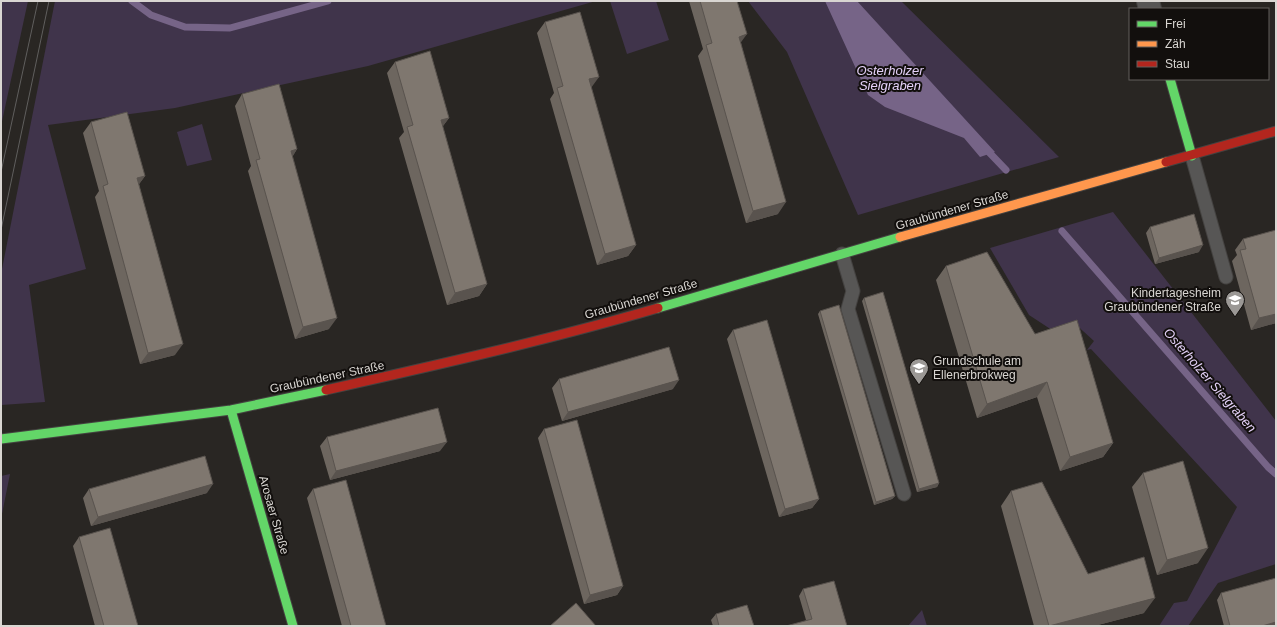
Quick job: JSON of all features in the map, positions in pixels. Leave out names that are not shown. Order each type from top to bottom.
[{"type":"street","points":[[1170,80],[1192,156]]},
{"type":"street","name":"Graubündener Straße","points":[[1,439],[231,410],[302,396],[440,364],[581,329],[1276,131]]},
{"type":"street","name":"Arosaer Straße","points":[[231,410],[293,622],[292,626]]},
{"type":"lane","points":[[1192,156],[1226,276]]},
{"type":"lane","points":[[842,254],[853,291],[848,309],[904,494]]},
{"type":"shaded area","points":[[1,1],[28,1],[1,126]]},
{"type":"shaded area","points":[[55,1],[596,1],[368,66],[175,108],[48,125],[86,269],[29,285],[45,402],[1,405],[1,274]]},
{"type":"shaded area","points":[[610,1],[656,1],[669,40],[627,54]]},
{"type":"shaded area","points":[[748,1],[901,1],[1059,157],[858,215],[787,52]]},
{"type":"shaded area","points":[[202,124],[212,160],[187,166],[177,132]]},
{"type":"shaded area","points":[[1113,212],[1276,421],[1276,564],[1218,583],[1188,626],[1159,626],[1174,603],[1187,601],[1237,507],[1091,349],[1087,350],[1094,341],[1072,321],[1058,334],[1029,315],[990,248]]},
{"type":"shaded area","points":[[10,474],[1,519],[1,476]]},
{"type":"shaded area","points":[[922,610],[927,626],[908,626]]},
{"type":"water","name":"Osterholzer Sielgraben","points":[[825,1],[857,1],[995,152],[980,157],[964,138],[885,107],[868,95]]},
{"type":"building","points":[[700,1],[737,1],[747,34],[739,37],[786,202],[753,211],[706,45],[712,43]]},
{"type":"building","points":[[580,12],[599,77],[589,79],[636,245],[605,254],[557,88],[563,86],[545,22]]},
{"type":"building","points":[[430,51],[449,118],[441,120],[487,284],[455,293],[407,127],[413,125],[395,62]]},
{"type":"building","points":[[279,84],[297,149],[291,151],[337,318],[303,327],[256,160],[260,159],[242,94]]},
{"type":"building","points":[[127,112],[145,176],[137,178],[183,344],[148,353],[103,186],[108,184],[91,122]]},
{"type":"building","points":[[1194,214],[1203,245],[1159,258],[1150,227]]},
{"type":"building","points":[[1276,230],[1276,314],[1259,318],[1240,250],[1246,249],[1243,239]]},
{"type":"building","points":[[987,252],[1035,334],[1077,320],[1113,443],[1070,457],[1047,382],[987,404],[946,266]]},
{"type":"building","points":[[883,292],[939,483],[919,489],[864,298]]},
{"type":"building","points":[[839,305],[895,496],[876,502],[820,311]]},
{"type":"building","points":[[767,320],[819,499],[785,509],[733,330]]},
{"type":"building","points":[[669,347],[679,380],[568,412],[559,379]]},
{"type":"building","points":[[438,408],[447,442],[336,471],[327,437]]},
{"type":"building","points":[[577,420],[623,586],[590,595],[544,429]]},
{"type":"building","points":[[205,456],[213,484],[98,517],[89,489]]},
{"type":"building","points":[[1183,461],[1208,548],[1167,560],[1143,473]]},
{"type":"building","points":[[346,480],[386,626],[351,626],[313,489]]},
{"type":"building","points":[[1042,482],[1088,574],[1144,557],[1155,598],[1049,626],[1011,491]]},
{"type":"building","points":[[110,528],[138,626],[104,626],[79,537]]},
{"type":"building","points":[[1276,578],[1276,622],[1262,626],[1230,626],[1221,593]]},
{"type":"building","points":[[834,581],[847,626],[786,626],[812,619],[803,589]]},
{"type":"building","points":[[576,603],[596,626],[550,626]]},
{"type":"building","points":[[747,605],[754,626],[719,626],[716,614]]},
{"type":"waterway","name":"Osterholzer Sielgraben","points":[[132,1],[151,15],[185,27],[230,28],[328,1]]},
{"type":"waterway","name":"Osterholzer Sielgraben","points":[[984,147],[1006,170]]},
{"type":"waterway","name":"Osterholzer Sielgraben","points":[[1062,231],[1268,467],[1276,474]]},
{"type":"tram line","points":[[1,172],[38,1]]},
{"type":"tram line","points":[[1,230],[49,1]]},
{"type":"traffic: fast","points":[[1170,80],[1192,156]]},
{"type":"traffic: fast","points":[[658,308],[900,237]]},
{"type":"traffic: fast","points":[[1,439],[231,410],[326,390]]},
{"type":"traffic: fast","points":[[231,410],[293,626]]},
{"type":"traffic: slow","points":[[900,237],[1166,162]]},
{"type":"traffic: jam","points":[[1166,162],[1276,131]]},
{"type":"traffic: jam","points":[[326,390],[451,362],[617,320],[658,308]]},
{"type":"place","name":"Kindertagesheim Graubündener Straße","points":[[1235,317]]},
{"type":"place","name":"Grundschule am Ellenerbrokweg","points":[[919,385]]}]
